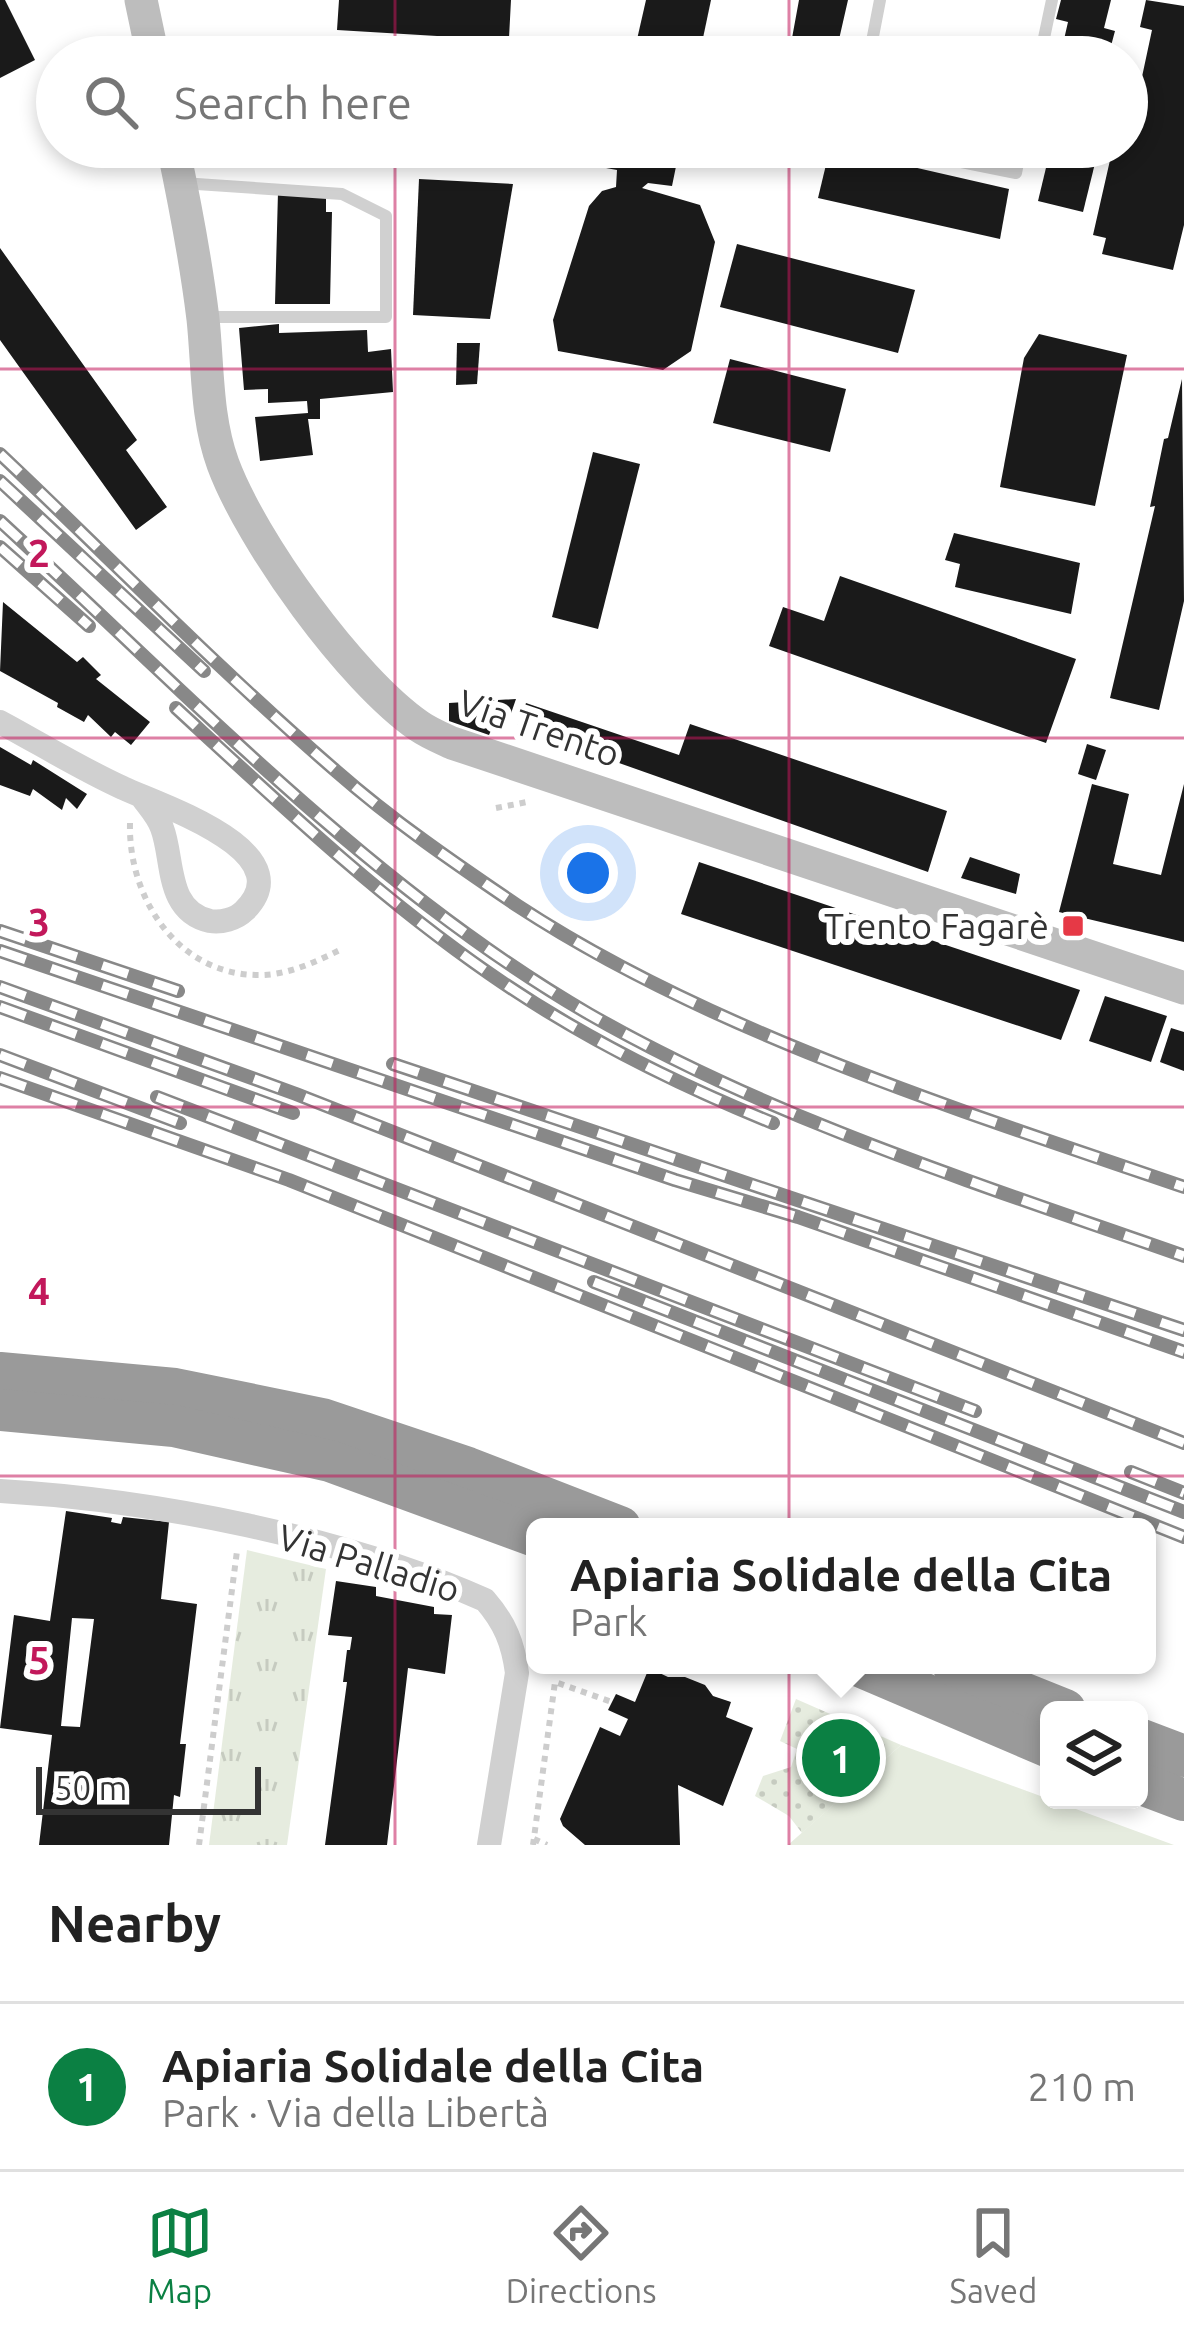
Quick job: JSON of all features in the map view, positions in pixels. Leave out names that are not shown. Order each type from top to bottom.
[{"type":"highway","points":[[0,1373],[175,1389],[322,1418],[597,1518]]},
{"type":"highway","points":[[0,1410],[174,1426],[330,1461],[526,1533]]},
{"type":"highway","points":[[878,1674],[1040,1743]]},
{"type":"highway","points":[[975,1674],[1043,1701]]},
{"type":"highway","points":[[1148,1742],[1184,1756]]},
{"type":"highway","points":[[1148,1786],[1184,1800]]},
{"type":"street","points":[[141,0],[149,36]]},
{"type":"street","name":"Via Trento","points":[[178,168],[202,317],[212,421],[222,462],[245,512],[308,605],[361,672],[419,726],[452,743],[1184,988]]},
{"type":"street","points":[[0,722],[131,792],[177,808],[244,852],[257,881],[245,910],[230,919],[210,921],[186,907],[171,878],[160,822],[131,792]]},
{"type":"street","name":"Via Palladio","points":[[0,1491],[196,1517],[313,1540],[485,1600],[501,1618],[513,1645],[517,1673],[490,1845]]},
{"type":"lane","points":[[872,36],[880,0]]},
{"type":"lane","points":[[1044,36],[1052,0]]},
{"type":"lane","points":[[991,168],[1016,173],[1017,168]]},
{"type":"lane","points":[[181,183],[342,194],[386,216],[386,316],[202,317]]},
{"type":"path","points":[[199,1845],[238,1539]]},
{"type":"path","points":[[547,1845],[533,1842],[555,1682],[612,1702]]},
{"type":"green space","points":[[247,1550],[326,1569],[287,1845],[209,1845]]},
{"type":"green space","points":[[796,1699],[901,1745],[802,1833],[789,1816],[755,1796],[763,1776],[791,1767],[797,1749],[780,1741]]},
{"type":"green space","points":[[901,1745],[1040,1796],[1040,1809],[1076,1809],[1174,1845],[788,1845]]},
{"type":"building","points":[[0,0],[5,0],[35,60],[0,78]]},
{"type":"building","points":[[339,0],[511,0],[509,36],[337,30]]},
{"type":"building","points":[[646,0],[711,0],[703,36],[638,36]]},
{"type":"building","points":[[799,0],[848,0],[840,36],[792,36]]},
{"type":"building","points":[[1061,0],[1111,0],[1104,28],[1115,31],[1114,36],[1065,36],[1068,22],[1056,19]]},
{"type":"building","points":[[1146,0],[1184,6],[1184,225],[1173,270],[1102,254],[1106,238],[1093,235],[1108,168],[1148,168],[1152,30],[1140,27]]},
{"type":"building","points":[[606,168],[676,168],[672,186],[648,183],[642,188],[700,205],[715,242],[691,351],[663,370],[558,351],[553,320],[589,206],[602,191],[616,187],[617,170]]},
{"type":"building","points":[[825,168],[917,168],[1009,189],[1000,239],[818,198]]},
{"type":"building","points":[[1046,168],[1094,168],[1083,212],[1038,201]]},
{"type":"building","points":[[419,179],[513,184],[490,319],[413,315]]},
{"type":"building","points":[[278,192],[326,195],[326,212],[332,212],[330,304],[275,304]]},
{"type":"building","points":[[737,244],[915,290],[898,353],[720,307]]},
{"type":"building","points":[[0,248],[137,440],[126,450],[167,507],[136,530],[0,340]]},
{"type":"building","points":[[279,324],[279,333],[367,330],[368,352],[391,349],[393,392],[320,399],[320,419],[308,419],[313,455],[260,461],[255,417],[308,413],[307,401],[268,403],[268,389],[244,390],[239,328]]},
{"type":"building","points":[[1039,334],[1127,355],[1095,506],[1000,487],[1024,358]]},
{"type":"building","points":[[457,343],[480,343],[477,384],[456,385]]},
{"type":"building","points":[[730,359],[846,389],[830,452],[713,423]]},
{"type":"building","points":[[1182,379],[1184,601],[1159,710],[1110,698],[1155,506],[1150,507],[1164,439]]},
{"type":"building","points":[[593,452],[640,464],[598,629],[552,617]]},
{"type":"building","points":[[954,533],[1080,563],[1071,614],[955,587],[960,564],[945,560]]},
{"type":"building","points":[[840,576],[1076,659],[1046,743],[769,646],[783,607],[824,621]]},
{"type":"building","points":[[3,602],[77,662],[83,657],[101,675],[96,679],[150,722],[131,745],[115,732],[111,737],[88,715],[84,722],[0,671]]},
{"type":"building","points":[[516,699],[507,725],[495,721],[489,735],[449,721],[449,703]]},
{"type":"building","points":[[526,703],[679,755],[690,724],[947,811],[928,872],[517,727]]},
{"type":"building","points":[[1087,744],[1106,750],[1096,780],[1078,774]]},
{"type":"building","points":[[0,747],[31,765],[33,760],[87,794],[77,809],[66,798],[62,810],[33,789],[30,796],[0,785]]},
{"type":"building","points":[[1092,784],[1129,794],[1113,864],[1161,875],[1184,784],[1184,942],[1059,912]]},
{"type":"building","points":[[970,857],[1020,874],[1016,894],[961,878]]},
{"type":"building","points":[[699,862],[1080,990],[1061,1040],[681,914]]},
{"type":"building","points":[[1105,996],[1167,1016],[1151,1062],[1089,1041]]},
{"type":"building","points":[[1171,1028],[1184,1032],[1184,1071],[1160,1062]]},
{"type":"building","points":[[66,1511],[112,1518],[111,1522],[121,1524],[123,1517],[169,1522],[161,1599],[197,1604],[180,1744],[186,1744],[180,1797],[174,1795],[169,1845],[39,1845],[52,1735],[0,1728],[14,1615],[50,1621]],"holes":[[[72,1618],[94,1619],[80,1727],[61,1726]]]},
{"type":"building","points":[[336,1581],[376,1587],[376,1596],[452,1615],[445,1674],[408,1668],[387,1845],[325,1845],[352,1637],[328,1635]]},
{"type":"building","points":[[647,1674],[685,1677],[731,1702],[726,1717],[753,1728],[723,1806],[678,1785],[680,1845],[585,1845],[560,1819],[600,1727],[620,1736],[628,1719],[608,1710],[616,1694],[635,1702]]},
{"type":"railway","points":[[0,454],[336,771],[402,825],[518,906],[593,951],[756,1031],[928,1099],[1184,1187]]},
{"type":"railway","points":[[0,481],[204,671]]},
{"type":"railway","points":[[0,521],[356,847],[509,964],[589,1014],[806,1119],[1184,1256]]},
{"type":"railway","points":[[0,547],[89,626]]},
{"type":"railway","points":[[176,708],[368,880],[490,974],[627,1056],[773,1123]]},
{"type":"railway","points":[[0,931],[178,991]]},
{"type":"railway","points":[[0,951],[675,1180],[798,1217],[1184,1352]]},
{"type":"railway","points":[[0,987],[296,1094],[1184,1443]]},
{"type":"railway","points":[[0,1007],[293,1113]]},
{"type":"railway","points":[[0,1055],[180,1123]]},
{"type":"railway","points":[[393,1064],[1184,1330]]},
{"type":"railway","points":[[0,1078],[289,1180],[1136,1518]]},
{"type":"railway","points":[[157,1097],[975,1411]]},
{"type":"railway","points":[[594,1282],[1184,1512]]},
{"type":"railway","points":[[1131,1472],[1184,1493]]},
{"type":"railway","points":[[1156,1526],[1184,1537]]},
{"type":"place","name":"Trento Fagarè","points":[[1073,926]]},
{"type":"place","name":"Apiaria Solidale della Cita","points":[[841,1758]]}]
